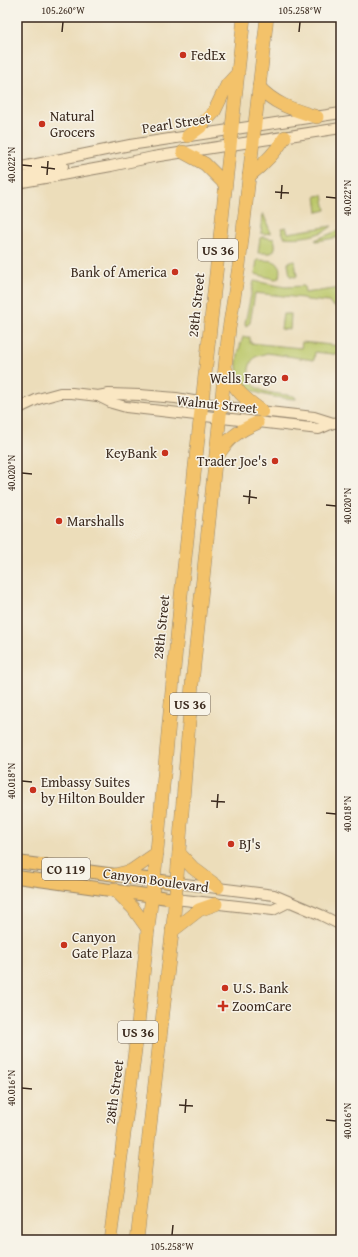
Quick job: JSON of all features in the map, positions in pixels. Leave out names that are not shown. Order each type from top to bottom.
[{"type":"highway","name":"28th Street","points":[[110,1240],[133,1078],[157,853],[174,661],[244,17]]},
{"type":"highway","name":"US 36","points":[[136,1240],[177,882],[192,684],[220,412],[230,323],[239,266],[267,17]]},
{"type":"highway","points":[[188,136],[200,128],[214,112],[227,85],[238,73]]},
{"type":"highway","points":[[259,87],[266,95],[280,105],[317,117]]},
{"type":"highway","points":[[249,176],[264,164],[279,147],[285,137]]},
{"type":"highway","points":[[183,152],[205,164],[226,184]]},
{"type":"highway","points":[[215,460],[225,444],[234,435],[260,417],[251,404],[232,384],[225,368]]},
{"type":"highway","name":"CO 119","points":[[115,875],[131,871],[157,853]]},
{"type":"highway","points":[[179,853],[193,868],[218,887]]},
{"type":"highway","points":[[114,889],[133,908],[148,929]]},
{"type":"highway","points":[[172,931],[199,910],[216,904]]},
{"type":"main road","name":"Canyon Boulevard","points":[[17,862],[177,882]]},
{"type":"main road","name":"Canyon Boulevard","points":[[17,877],[114,889],[175,899]]},
{"type":"street","name":"Pearl Street","points":[[17,168],[130,145],[341,113]]},
{"type":"street","points":[[17,182],[86,171],[183,152],[341,128]]},
{"type":"street","points":[[17,182],[34,173],[78,162],[81,160],[83,154]]},
{"type":"street","name":"Walnut Street","points":[[17,409],[38,399],[54,394],[72,393],[98,396],[109,394],[140,395],[176,398],[201,403],[220,412],[260,417],[314,417],[337,422]]},
{"type":"street","name":"Walnut Street","points":[[98,396],[112,403],[126,407],[200,416],[220,412]]},
{"type":"street","name":"Canyon Boulevard","points":[[177,882],[274,895],[341,925]]},
{"type":"street","name":"Canyon Boulevard","points":[[175,899],[273,910],[289,902]]},
{"type":"green space","points":[[323,195],[326,210],[318,212],[316,196]]},
{"type":"green space","points":[[263,213],[270,231],[270,233],[261,233]]},
{"type":"green space","points":[[332,226],[316,234],[296,238],[284,237],[281,228],[286,227],[288,233]]},
{"type":"green space","points":[[337,231],[341,231],[341,237],[315,240]]},
{"type":"green space","points":[[263,237],[274,239],[275,247],[271,253],[258,253],[260,238]]},
{"type":"green space","points":[[257,260],[275,262],[279,267],[279,278],[275,279],[255,274]]},
{"type":"green space","points":[[292,260],[295,261],[297,276],[295,277],[290,276],[288,263]]},
{"type":"green space","points":[[254,281],[285,287],[304,286],[305,293],[341,288],[341,308],[331,305],[329,302],[255,293],[250,323],[246,326],[245,323]]},
{"type":"green space","points":[[283,314],[291,314],[290,330],[281,329]]},
{"type":"green space","points":[[243,337],[250,337],[250,343],[301,348],[302,342],[341,346],[341,355],[315,352],[314,360],[267,353],[255,357],[250,364],[249,369],[249,375],[253,384],[262,390],[294,396],[296,399],[272,397],[248,388],[239,376],[237,362]]},
{"type":"place","name":"FedEx","points":[[183,55]]},
{"type":"place","name":"Natural Grocers","points":[[42,124]]},
{"type":"place","name":"Bank of America","points":[[175,272]]},
{"type":"place","name":"Wells Fargo","points":[[285,378]]},
{"type":"place","name":"KeyBank","points":[[165,453]]},
{"type":"place","name":"Trader Joe's","points":[[275,461]]},
{"type":"place","name":"Marshalls","points":[[59,521]]},
{"type":"place","name":"Embassy Suites by Hilton Boulder","points":[[33,790]]},
{"type":"place","name":"BJ's","points":[[231,844]]},
{"type":"place","name":"Canyon Gate Plaza","points":[[64,945]]},
{"type":"place","name":"U.S. Bank","points":[[225,988]]},
{"type":"place","name":"ZoomCare","points":[[223,1006]]}]
